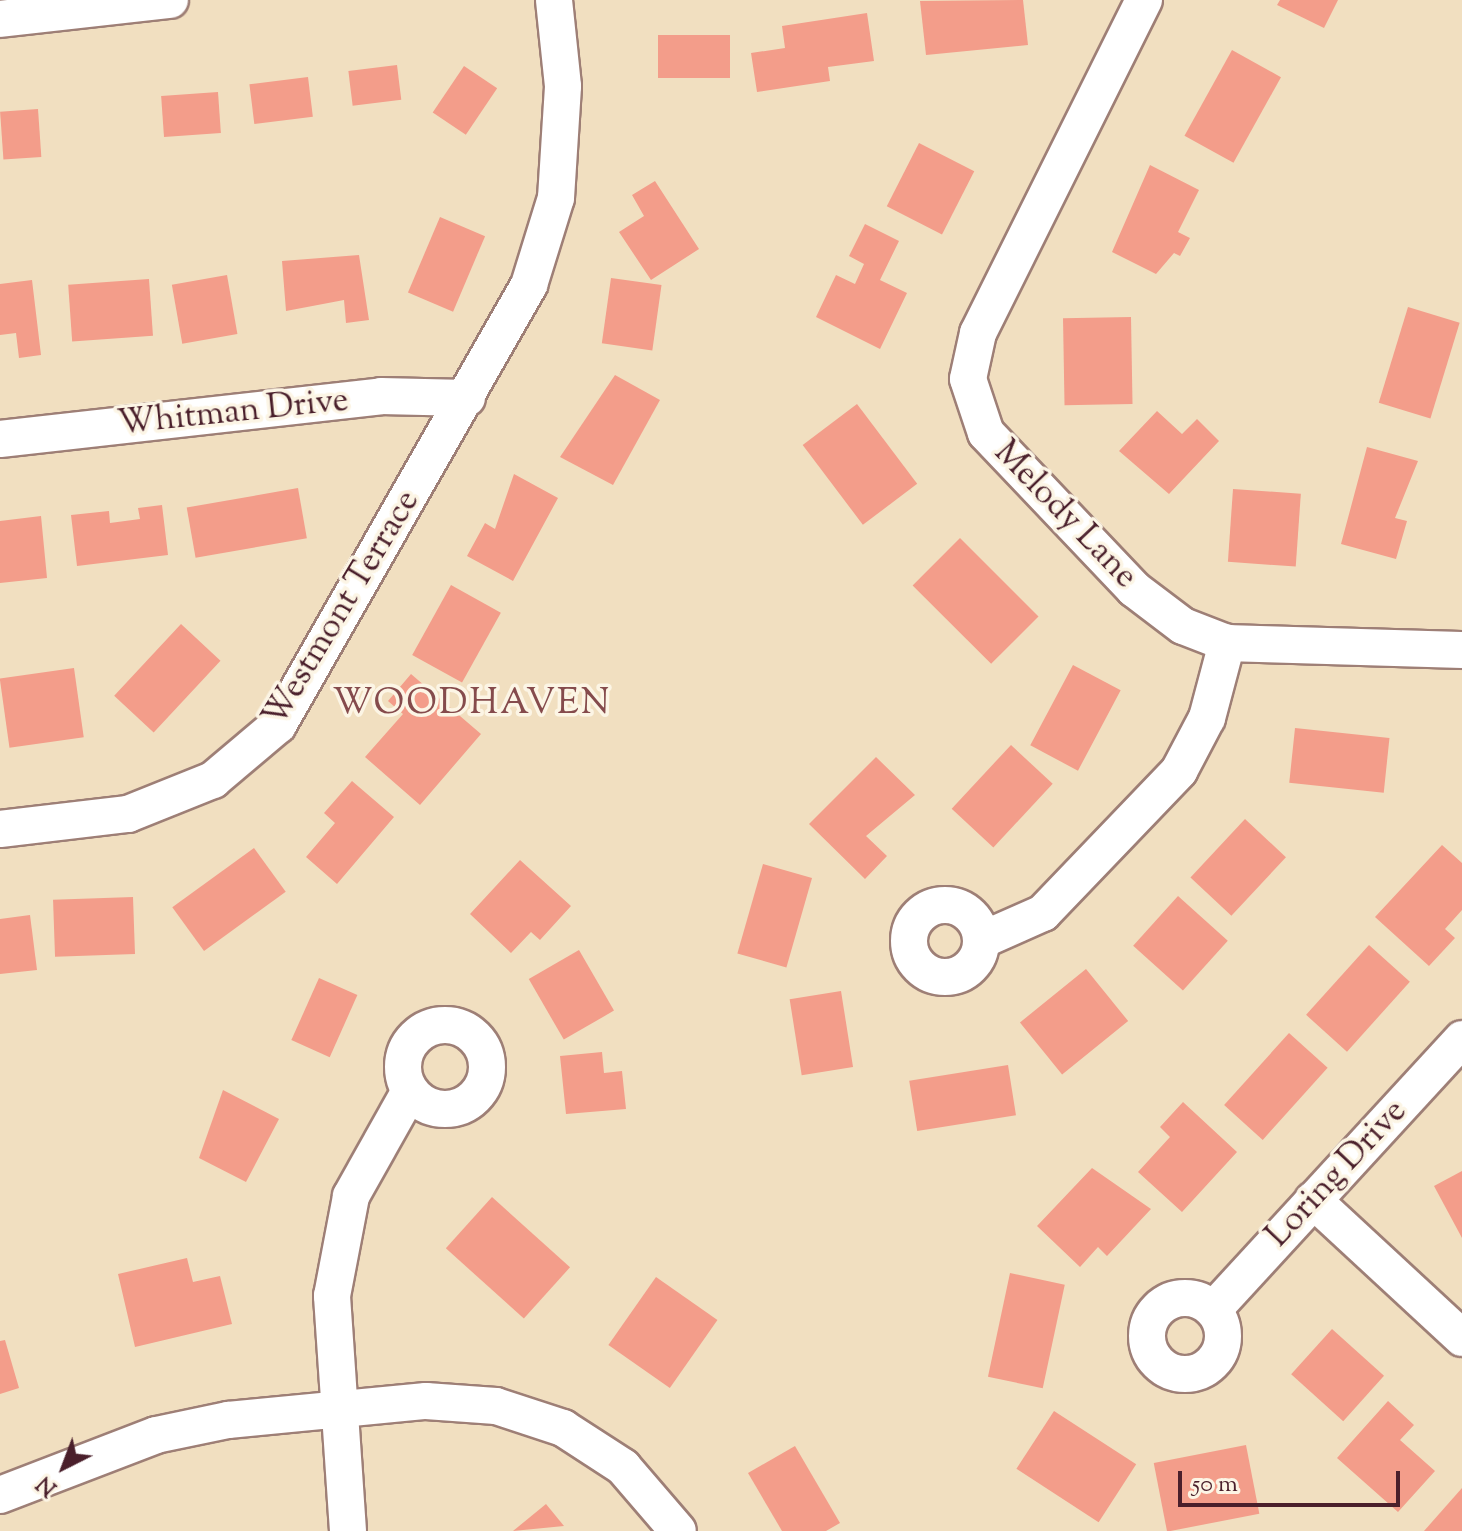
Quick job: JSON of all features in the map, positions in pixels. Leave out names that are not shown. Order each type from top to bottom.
[{"type":"street","points":[[0,19],[170,0]]},
{"type":"street","name":"Westmont Terrace","points":[[0,829],[128,814],[213,780],[278,725],[529,285],[556,198],[563,86],[554,0]]},
{"type":"street","name":"Melody Lane","points":[[1144,0],[978,333],[968,379],[986,433],[1134,589],[1183,626],[1227,643],[1462,650]]},
{"type":"street","name":"Whitman Drive","points":[[0,439],[381,396],[467,398]]},
{"type":"street","points":[[982,940],[1043,913],[1179,771],[1207,718],[1227,643]]},
{"type":"street","name":"Loring Drive","points":[[1213,1310],[1462,1039]]},
{"type":"street","points":[[348,1531],[332,1296],[351,1196],[410,1091]]},
{"type":"street","points":[[1313,1200],[1462,1338]]},
{"type":"street","points":[[0,1495],[156,1435],[338,1407],[426,1401],[496,1406],[563,1428],[623,1467],[678,1531]]},
{"type":"building","points":[[1023,0],[1028,45],[926,55],[920,1]]},
{"type":"building","points":[[1280,0],[1338,0],[1324,28],[1277,5]]},
{"type":"building","points":[[867,13],[874,61],[828,67],[830,81],[757,92],[751,53],[785,48],[782,26]]},
{"type":"building","points":[[658,35],[730,35],[730,78],[658,78]]},
{"type":"building","points":[[1232,50],[1281,77],[1233,163],[1184,136]]},
{"type":"building","points":[[397,65],[401,100],[353,106],[348,71]]},
{"type":"building","points":[[464,66],[497,88],[466,135],[433,112]]},
{"type":"building","points":[[308,77],[313,117],[254,124],[249,84]]},
{"type":"building","points":[[218,92],[221,133],[164,137],[161,96]]},
{"type":"building","points":[[38,109],[41,157],[3,160],[0,112]]},
{"type":"building","points":[[919,143],[974,171],[942,234],[887,206]]},
{"type":"building","points":[[1150,165],[1199,190],[1178,232],[1190,238],[1180,256],[1174,253],[1156,274],[1112,252]]},
{"type":"building","points":[[655,181],[699,249],[651,280],[619,232],[644,216],[632,195]]},
{"type":"building","points":[[440,217],[485,236],[453,312],[408,292]]},
{"type":"building","points":[[865,224],[899,241],[880,280],[907,293],[880,349],[816,317],[836,275],[855,284],[864,264],[849,256]]},
{"type":"building","points":[[359,255],[369,320],[346,323],[344,300],[286,311],[282,261]]},
{"type":"building","points":[[227,275],[237,334],[182,344],[172,285]]},
{"type":"building","points":[[611,278],[662,285],[652,350],[602,343]]},
{"type":"building","points":[[149,279],[153,336],[72,342],[68,285]]},
{"type":"building","points":[[32,280],[41,355],[19,358],[16,333],[0,335],[0,284]]},
{"type":"building","points":[[1408,307],[1460,323],[1430,418],[1379,403]]},
{"type":"building","points":[[1131,317],[1133,404],[1065,405],[1063,318]]},
{"type":"building","points":[[615,375],[660,400],[613,485],[560,457]]},
{"type":"building","points":[[857,404],[917,484],[863,525],[803,445]]},
{"type":"building","points":[[1157,411],[1182,434],[1197,419],[1219,441],[1169,494],[1119,451]]},
{"type":"building","points":[[1367,447],[1418,461],[1395,518],[1407,521],[1396,559],[1341,544]]},
{"type":"building","points":[[514,474],[558,498],[513,581],[467,556],[485,523],[495,529]]},
{"type":"building","points":[[298,488],[307,538],[196,558],[187,508]]},
{"type":"building","points":[[1233,489],[1301,494],[1296,567],[1228,562]]},
{"type":"building","points":[[162,505],[168,555],[77,566],[71,515],[109,511],[110,523],[140,519],[138,508]]},
{"type":"building","points":[[41,516],[47,578],[0,583],[0,521]]},
{"type":"building","points":[[960,538],[1038,616],[991,664],[913,585]]},
{"type":"building","points":[[451,585],[501,613],[462,683],[412,655]]},
{"type":"building","points":[[181,624],[220,661],[154,733],[114,696]]},
{"type":"building","points":[[1073,665],[1121,690],[1078,771],[1030,745]]},
{"type":"building","points":[[74,668],[84,737],[9,748],[0,678]]},
{"type":"building","points":[[411,674],[481,734],[420,805],[365,757],[403,714],[388,701]]},
{"type":"building","points":[[1295,728],[1389,738],[1384,793],[1289,783]]},
{"type":"building","points":[[1011,745],[1053,784],[993,848],[952,809]]},
{"type":"building","points":[[876,757],[915,795],[866,836],[887,856],[865,879],[809,824]]},
{"type":"building","points":[[352,781],[394,817],[337,884],[306,857],[335,823],[324,813]]},
{"type":"building","points":[[1245,819],[1286,857],[1231,916],[1190,878]]},
{"type":"building","points":[[1442,845],[1462,863],[1462,910],[1445,929],[1455,938],[1429,966],[1375,917]]},
{"type":"building","points":[[254,848],[286,892],[204,951],[172,907]]},
{"type":"building","points":[[520,860],[571,906],[540,940],[531,932],[511,953],[470,914]]},
{"type":"building","points":[[763,864],[812,878],[786,967],[737,953]]},
{"type":"building","points":[[1178,896],[1228,941],[1183,991],[1133,946]]},
{"type":"building","points":[[133,897],[135,954],[55,957],[53,900]]},
{"type":"building","points":[[30,915],[37,970],[0,974],[0,919]]},
{"type":"building","points":[[1369,945],[1410,982],[1347,1052],[1306,1015]]},
{"type":"building","points":[[579,950],[614,1011],[564,1040],[529,979]]},
{"type":"building","points":[[1086,969],[1128,1021],[1062,1075],[1020,1022]]},
{"type":"building","points":[[319,978],[357,995],[330,1057],[291,1040]]},
{"type":"building","points":[[841,991],[853,1067],[802,1075],[790,999]]},
{"type":"building","points":[[1289,1033],[1328,1068],[1263,1140],[1224,1105]]},
{"type":"building","points":[[602,1052],[604,1073],[622,1071],[626,1109],[566,1114],[560,1056]]},
{"type":"building","points":[[1008,1065],[1016,1115],[917,1131],[909,1081]]},
{"type":"building","points":[[223,1090],[279,1119],[246,1182],[199,1158]]},
{"type":"building","points":[[1183,1102],[1237,1152],[1182,1212],[1138,1172],[1170,1137],[1160,1127]]},
{"type":"building","points":[[1092,1168],[1151,1209],[1107,1256],[1098,1247],[1080,1267],[1037,1226]]},
{"type":"building","points":[[1462,1171],[1462,1238],[1434,1186]]},
{"type":"building","points":[[492,1197],[570,1267],[524,1319],[446,1248]]},
{"type":"building","points":[[187,1258],[193,1282],[220,1276],[232,1324],[135,1347],[118,1274]]},
{"type":"building","points":[[1010,1273],[1065,1285],[1043,1388],[988,1377]]},
{"type":"building","points":[[656,1277],[717,1320],[670,1388],[608,1345]]},
{"type":"building","points":[[1332,1329],[1384,1376],[1343,1421],[1291,1374]]},
{"type":"building","points":[[5,1340],[19,1388],[0,1394],[0,1341]]},
{"type":"building","points":[[1388,1401],[1414,1425],[1400,1440],[1435,1471],[1398,1512],[1337,1458]]},
{"type":"building","points":[[1054,1411],[1136,1464],[1099,1522],[1016,1469]]},
{"type":"building","points":[[1246,1445],[1259,1514],[1167,1531],[1154,1463]]},
{"type":"building","points":[[795,1446],[840,1523],[826,1531],[782,1531],[748,1473]]},
{"type":"building","points":[[1462,1488],[1462,1531],[1424,1531]]},
{"type":"building","points":[[546,1504],[564,1526],[513,1531]]},
{"type":"district","name":"WOODHAVEN","points":[[472,705]]}]
